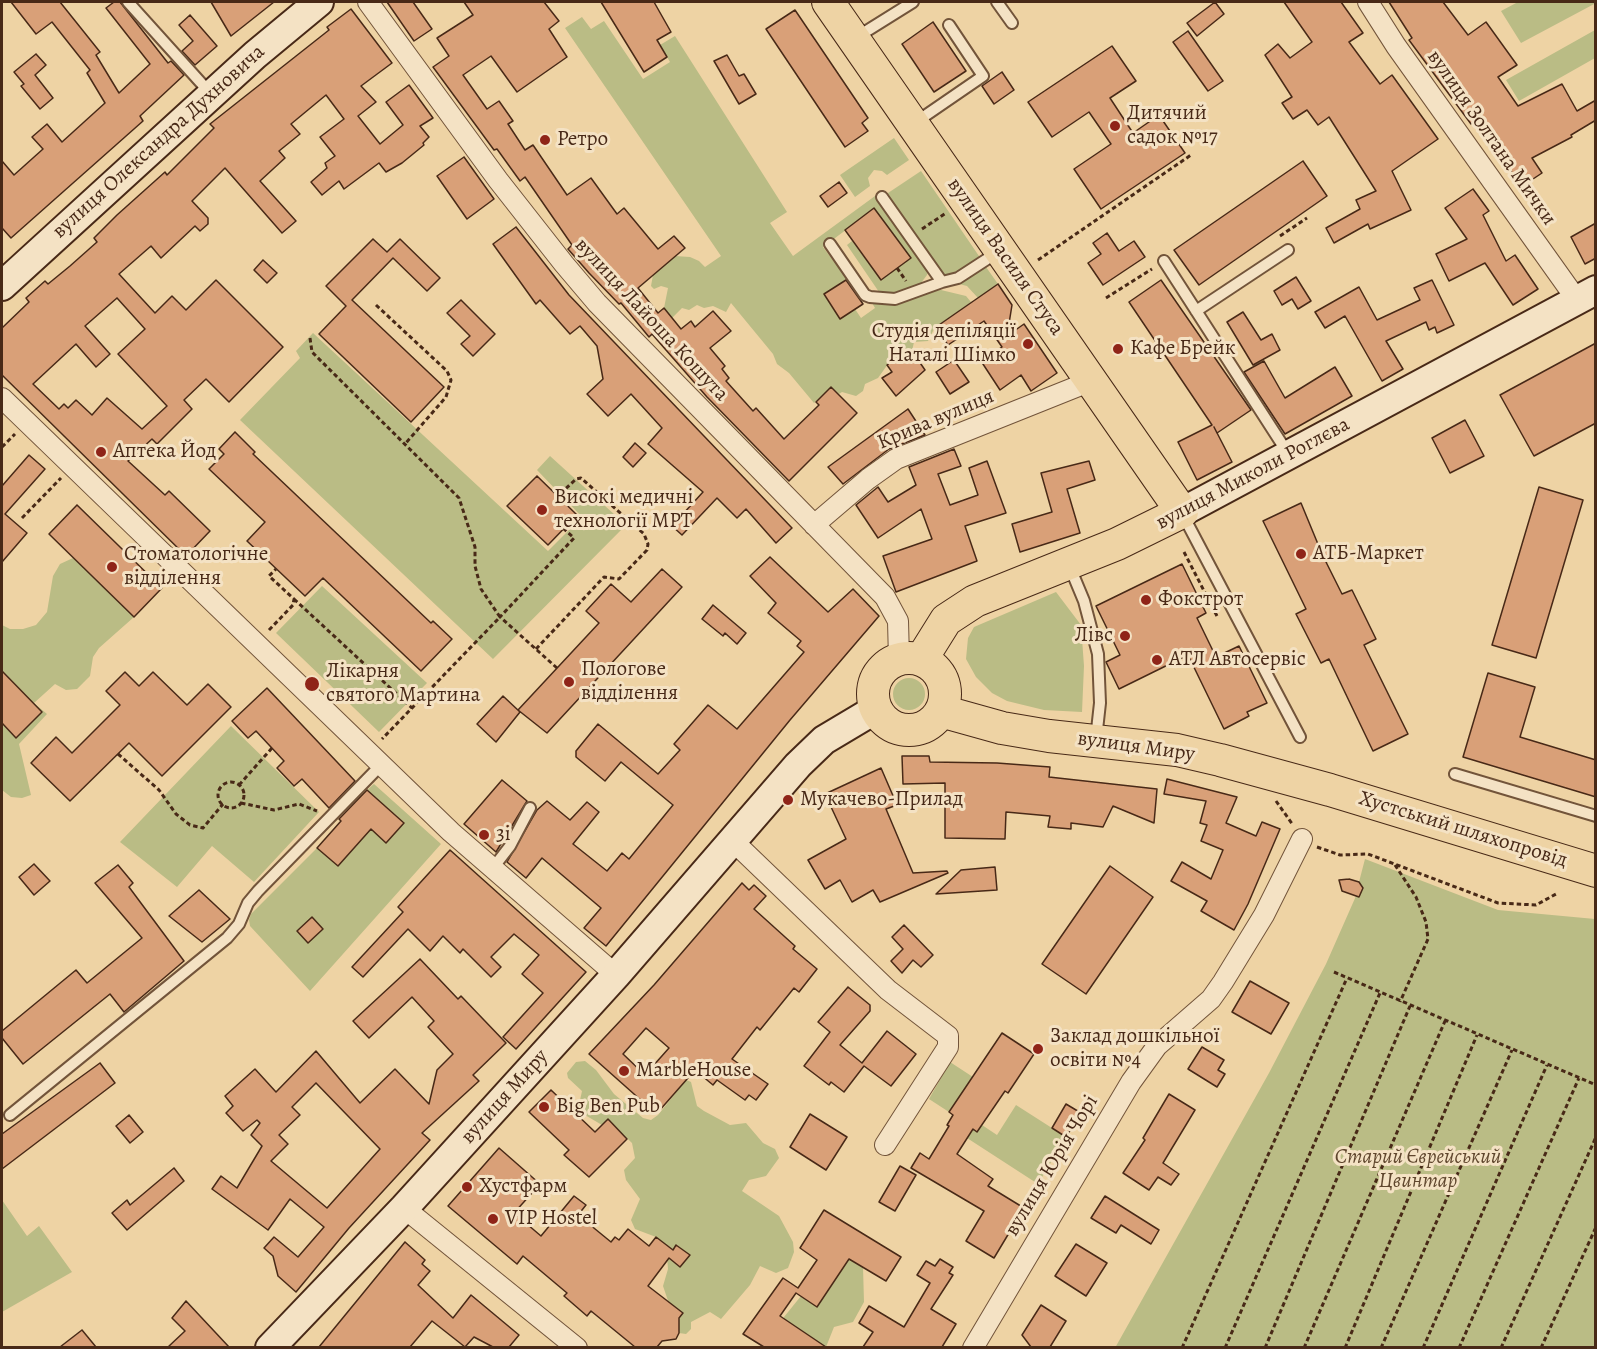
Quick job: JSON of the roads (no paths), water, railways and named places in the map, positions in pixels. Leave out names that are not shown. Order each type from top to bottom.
[{"type":"main road","name":"вулиця Олександра Духновича","points":[[2,286],[211,94],[319,2]]},
{"type":"main road","name":"вулиця Василя Стуса","points":[[828,2],[1182,512]]},
{"type":"main road","name":"вулиця Миколи Роглєва","points":[[910,660],[955,612],[975,601],[1069,565],[1182,512],[1586,295]]},
{"type":"main road","points":[[910,660],[931,666],[943,684],[945,695],[941,711],[930,724],[908,730],[886,721],[876,709],[873,691],[881,671],[910,660]]},
{"type":"main road","name":"вулиця Миру","points":[[270,1347],[404,1208],[616,975],[798,765],[824,740],[876,709]]},
{"type":"main road","name":"вулиця Миру","points":[[941,711],[1002,728],[1177,750],[1330,790]]},
{"type":"main road","name":"Хустський шляхопровід","points":[[1330,790],[1596,871]]},
{"type":"street","name":"вулиця Лайоша Кошута","points":[[368,2],[498,180],[597,303],[885,597],[898,621],[910,660]]},
{"type":"street","name":"вулиця Золтана Мички","points":[[1368,2],[1396,46],[1586,295]]},
{"type":"street","name":"Крива вулиця","points":[[814,525],[868,479],[896,459],[1091,381]]},
{"type":"street","points":[[2,398],[381,765],[493,868],[616,975]]},
{"type":"street","name":"вулиця Юрія Чорі","points":[[978,1346],[1131,1082],[1157,1046],[1211,999],[1223,982],[1263,915],[1302,839]]},
{"type":"street","points":[[733,841],[888,990],[948,1036],[948,1047],[885,1145]]},
{"type":"street","points":[[404,1208],[577,1347]]},
{"type":"lane","points":[[128,2],[211,94]]},
{"type":"lane","points":[[855,39],[913,2]]},
{"type":"lane","points":[[998,2],[1012,23]]},
{"type":"lane","points":[[914,124],[983,76],[949,26]]},
{"type":"lane","points":[[882,197],[942,282]]},
{"type":"lane","points":[[830,244],[865,295],[896,299],[958,278],[1000,250]]},
{"type":"lane","points":[[1196,311],[1288,250]]},
{"type":"lane","points":[[1164,261],[1289,455]]},
{"type":"lane","points":[[1182,512],[1300,736]]},
{"type":"lane","points":[[1069,565],[1084,601],[1098,654],[1100,703],[1096,741]]},
{"type":"lane","points":[[10,1115],[228,938],[239,924],[248,903],[258,891],[381,765]]},
{"type":"lane","points":[[1455,774],[1596,816]]},
{"type":"lane","points":[[493,868],[510,846],[530,808]]},
{"type":"place","name":"Дитячий садок №17","points":[[1115,126]]},
{"type":"place","name":"Ретро","points":[[545,140]]},
{"type":"place","name":"Студія депіляції Наталі Шімко","points":[[1028,344]]},
{"type":"place","name":"Кафе Брейк","points":[[1118,349]]},
{"type":"place","name":"Аптека Йод","points":[[101,452]]},
{"type":"place","name":"Високі медичні технології МРТ","points":[[542,510]]},
{"type":"place","name":"АТБ-Маркет","points":[[1301,554]]},
{"type":"place","name":"Стоматологічне відділення","points":[[112,567]]},
{"type":"place","name":"Фокстрот","points":[[1146,600]]},
{"type":"place","name":"Лівс","points":[[1125,636]]},
{"type":"place","name":"АТЛ Автосервіс","points":[[1157,660]]},
{"type":"place","name":"Пологове відділення","points":[[569,682]]},
{"type":"place","name":"Лікарня святого Мартина","points":[[312,684]]},
{"type":"place","name":"Мукачево-Прилад","points":[[788,800]]},
{"type":"place","name":"3і","points":[[484,835]]},
{"type":"place","name":"Заклад дошкільної освіти №4","points":[[1038,1049]]},
{"type":"place","name":"MarbleHouse","points":[[624,1071]]},
{"type":"place","name":"Big Ben Pub","points":[[544,1107]]},
{"type":"place","name":"Хустфарм","points":[[467,1187]]},
{"type":"place","name":"VIP Hostel","points":[[493,1219]]},
{"type":"park label","name":"Старий Єврейський Цвинтар","points":[[1418,1170]]}]
